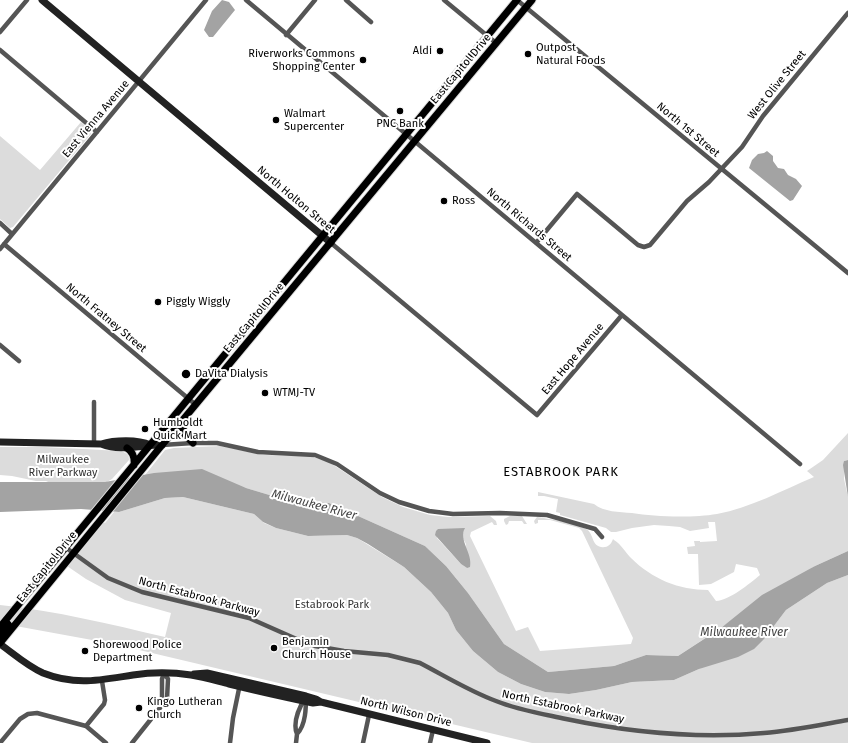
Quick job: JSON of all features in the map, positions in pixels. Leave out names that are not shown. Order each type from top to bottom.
[{"type":"main road","name":"North Holton Street","points":[[42,0],[331,243]]},
{"type":"main road","name":"East Capitol Drive","points":[[0,627],[517,0]]},
{"type":"main road","name":"East Capitol Drive","points":[[0,644],[144,466],[532,0]]},
{"type":"main road","points":[[181,422],[185,436],[193,443]]},
{"type":"main road","points":[[97,444],[111,441],[144,442],[150,445]]},
{"type":"main road","points":[[0,442],[97,444],[109,447],[127,448],[162,445]]},
{"type":"main road","points":[[127,448],[134,456],[134,465]]},
{"type":"main road","points":[[0,635],[24,605],[35,584],[39,587],[32,598],[29,607]]},
{"type":"main road","name":"North Wilson Drive","points":[[0,644],[29,666],[47,674],[70,680],[82,682],[102,681],[133,675],[164,673],[192,675],[207,673],[240,684],[305,699],[316,699],[321,702],[369,715],[487,743]]},
{"type":"street","points":[[0,32],[27,0]]},
{"type":"street","name":"East Vienna Avenue","points":[[0,249],[206,0]]},
{"type":"street","name":"North Richards Street","points":[[246,0],[800,464]]},
{"type":"street","points":[[286,35],[315,0]]},
{"type":"street","points":[[346,0],[371,22]]},
{"type":"street","points":[[444,0],[496,43]]},
{"type":"street","name":"North 1st Street","points":[[517,0],[848,273]]},
{"type":"street","name":"West Olive Street","points":[[536,243],[577,194],[638,245],[644,247],[650,245],[687,201],[709,182],[742,147],[763,116],[848,13]]},
{"type":"street","points":[[0,50],[97,132]]},
{"type":"street","points":[[0,223],[12,234]]},
{"type":"street","name":"North Holton Street","points":[[331,243],[538,415]]},
{"type":"street","name":"North Fratney Street","points":[[4,244],[196,405]]},
{"type":"street","name":"East Hope Avenue","points":[[538,415],[622,314]]},
{"type":"street","points":[[0,345],[19,361]]},
{"type":"street","points":[[94,402],[97,444]]},
{"type":"street","points":[[162,445],[217,443],[265,452],[315,455],[337,464],[380,493],[399,502],[429,511],[453,514],[515,513],[547,515],[595,529],[602,537]]},
{"type":"street","name":"North Estabrook Parkway","points":[[66,547],[108,578],[142,592],[250,618],[314,646],[344,651],[388,655],[411,660],[420,663],[495,701],[510,706],[571,720],[641,732],[679,736],[719,736],[772,733],[848,720]]},
{"type":"street","points":[[132,743],[167,699],[168,679],[164,673]]},
{"type":"street","points":[[86,726],[104,704],[105,700],[102,681]]},
{"type":"street","points":[[230,743],[233,718],[240,684]]},
{"type":"street","points":[[296,743],[297,734],[295,728],[300,707],[305,699]]},
{"type":"street","points":[[0,743],[20,719],[28,714],[37,713],[80,723],[86,726],[106,743]]},
{"type":"street","points":[[363,743],[369,715]]},
{"type":"street","points":[[430,743],[433,730]]},
{"type":"green space","points":[[81,122],[91,131],[91,134],[13,227],[10,228],[0,219],[0,136],[40,170]]},
{"type":"green space","points":[[848,433],[848,460],[844,461],[844,479],[848,497],[848,551],[815,566],[678,656],[646,655],[614,666],[548,672],[504,644],[468,593],[446,566],[425,546],[329,503],[286,500],[246,488],[145,475],[165,450],[174,448],[220,446],[264,455],[310,456],[329,462],[382,497],[403,507],[430,515],[448,517],[490,516],[496,521],[497,525],[494,525],[492,522],[471,532],[470,536],[516,631],[528,627],[540,651],[631,644],[633,638],[582,531],[579,528],[550,520],[538,520],[538,523],[535,524],[534,521],[537,517],[569,523],[586,529],[589,531],[596,544],[601,547],[608,546],[613,539],[631,558],[648,572],[666,582],[676,585],[687,588],[708,590],[716,601],[733,595],[760,575],[757,568],[736,564],[734,572],[711,584],[699,585],[698,554],[688,554],[687,547],[695,546],[694,541],[717,541],[715,522],[708,522],[709,528],[690,531],[680,527],[654,525],[611,532],[606,528],[560,515],[560,513],[556,512],[558,499],[538,496],[538,492],[594,504],[602,509],[617,512],[663,516],[717,514],[742,508],[814,477],[807,471],[823,460]],"holes":[[[438,529],[464,529],[462,537],[466,544],[467,568],[461,564],[437,538]]]},
{"type":"green space","name":"Milwaukee River Parkway","points":[[0,447],[44,447],[121,451],[127,454],[129,460],[112,479],[107,482],[80,482],[55,485],[46,481],[36,481],[0,475]]},
{"type":"green space","name":"Estabrook Park","points":[[183,497],[254,514],[264,523],[276,528],[308,536],[347,535],[357,538],[404,567],[431,592],[448,613],[456,630],[473,651],[498,672],[521,684],[545,692],[569,694],[632,682],[674,680],[699,669],[773,627],[786,610],[827,583],[848,575],[848,743],[532,743],[114,644],[0,624],[0,605],[62,614],[165,637],[171,613],[125,600],[86,579],[67,566],[114,512],[119,512],[165,498]]},
{"type":"green space","points":[[510,516],[522,516],[527,524],[524,524],[522,521],[509,521],[506,525],[504,519]]},
{"type":"water","points":[[222,0],[229,2],[235,10],[213,37],[209,37],[204,30],[212,11]]},
{"type":"water","points":[[767,151],[773,156],[773,161],[778,168],[784,169],[788,175],[796,179],[802,186],[793,200],[790,201],[749,168],[752,160],[758,154]]},
{"type":"water","points":[[848,460],[848,497],[843,465],[844,461]]},
{"type":"water","name":"Milwaukee River","points":[[202,469],[246,488],[286,500],[329,503],[425,546],[446,566],[468,593],[504,644],[548,672],[614,666],[646,655],[678,656],[721,628],[762,595],[815,566],[848,551],[848,575],[827,583],[786,610],[764,639],[754,649],[738,657],[699,669],[674,680],[632,682],[569,694],[545,692],[521,684],[498,672],[473,651],[456,630],[448,613],[431,592],[404,567],[357,538],[347,535],[308,536],[276,528],[263,522],[254,514],[183,497],[165,498],[119,512],[81,509],[0,512],[0,482],[105,482],[154,473]]},
{"type":"water","points":[[465,528],[463,537],[470,557],[470,567],[467,568],[461,564],[435,535],[438,529]]},
{"type":"place","name":"Aldi","points":[[440,51]]},
{"type":"place","name":"Outpost Natural Foods","points":[[528,54]]},
{"type":"place","name":"Riverworks Commons Shopping Center","points":[[363,60]]},
{"type":"place","name":"PNC Bank","points":[[400,111]]},
{"type":"place","name":"Walmart Supercenter","points":[[276,120]]},
{"type":"place","name":"Ross","points":[[444,201]]},
{"type":"place","name":"Piggly Wiggly","points":[[158,302]]},
{"type":"place","name":"DaVita Dialysis","points":[[186,374]]},
{"type":"place","name":"WTMJ-TV","points":[[265,393]]},
{"type":"place","name":"Humboldt Quick Mart","points":[[145,429]]},
{"type":"place","name":"Benjamin Church House","points":[[274,648]]},
{"type":"place","name":"Shorewood Police Department","points":[[85,651]]},
{"type":"place","name":"Kingo Lutheran Church","points":[[139,708]]},
{"type":"district","name":"ESTABROOK PARK","points":[[561,472]]}]
